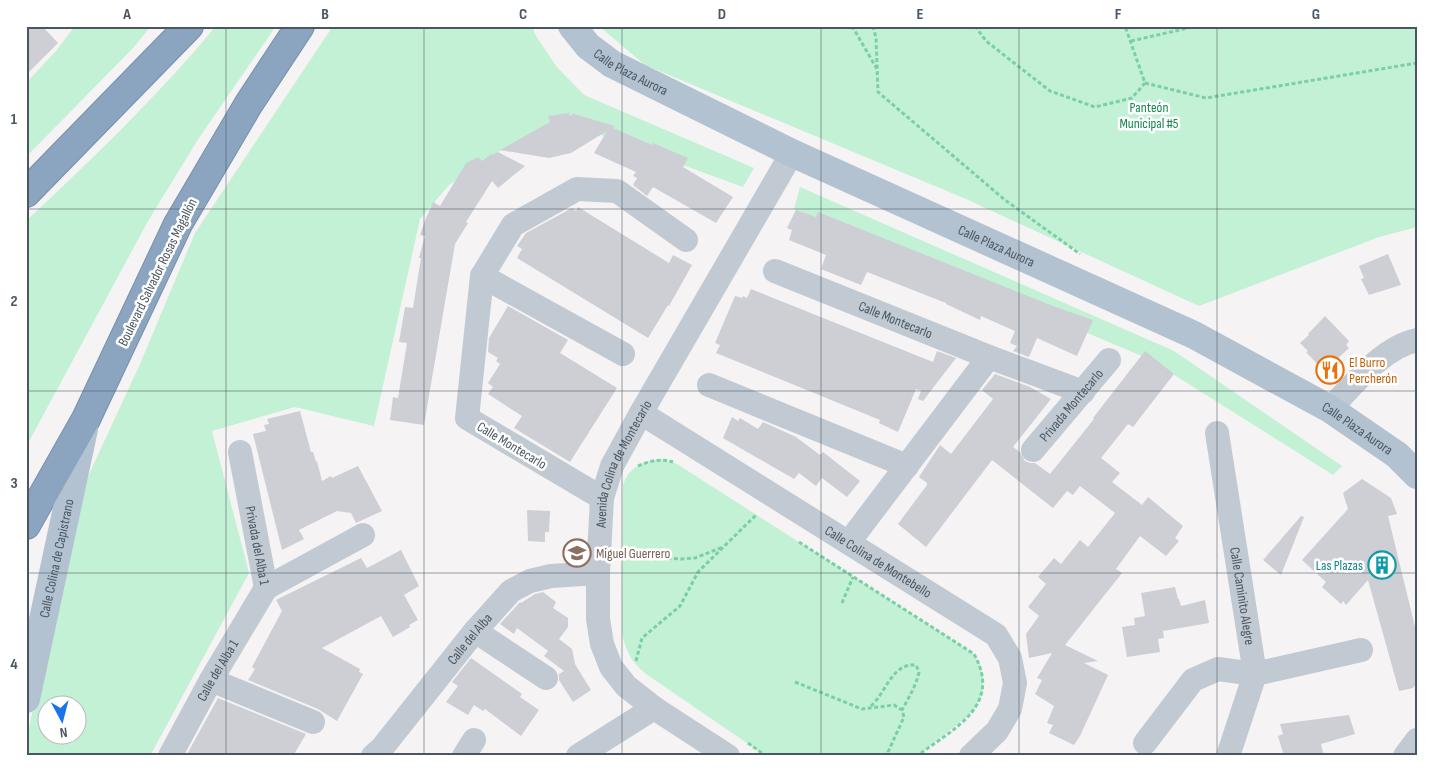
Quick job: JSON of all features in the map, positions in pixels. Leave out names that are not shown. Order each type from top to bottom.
[{"type":"highway","points":[[26,194],[189,26]]},
{"type":"highway","name":"Boulevard Salvador Rosas Magallón","points":[[26,525],[86,419],[178,224],[248,105],[300,26]]},
{"type":"main road","name":"Calle Plaza Aurora","points":[[572,26],[588,46],[612,64],[792,153],[1194,336],[1330,409],[1397,455],[1417,475]]},
{"type":"main road","name":"Calle Colina de Capistrano","points":[[26,699],[86,419]]},
{"type":"street","name":"Avenida Colina de Montecarlo","points":[[735,748],[654,708],[626,686],[611,667],[602,644],[598,619],[598,573],[602,498],[612,466],[641,412],[792,153]]},
{"type":"street","name":"Calle Montecarlo","points":[[602,498],[467,418],[482,276],[513,225],[577,189],[617,191],[686,240]]},
{"type":"street","name":"Calle Montecarlo","points":[[775,271],[989,357],[1083,392]]},
{"type":"street","points":[[482,276],[623,354]]},
{"type":"street","points":[[1330,409],[1374,363],[1407,342],[1417,340]]},
{"type":"street","points":[[849,542],[989,357]]},
{"type":"street","name":"Privada Montecarlo","points":[[1033,450],[1109,360]]},
{"type":"street","points":[[709,385],[907,466]]},
{"type":"street","name":"Calle Colina de Montebello","points":[[641,412],[996,635],[1010,658],[1015,683],[1010,709],[998,732],[971,756]]},
{"type":"street","name":"Calle Caminito Alegre","points":[[1217,433],[1254,674],[1228,756]]},
{"type":"street","name":"Privada del Alba 1","points":[[240,452],[266,588],[363,535]]},
{"type":"street","name":"Calle del Alba","points":[[373,756],[382,748],[475,631],[511,591],[530,581],[551,576],[598,573]]},
{"type":"street","name":"Calle del Alba 1","points":[[170,756],[211,680],[266,588]]},
{"type":"street","points":[[475,631],[546,678]]},
{"type":"street","points":[[1145,743],[1193,680],[1218,669],[1254,674],[1361,650]]},
{"type":"street","points":[[211,680],[313,722]]},
{"type":"street","points":[[578,756],[654,708]]},
{"type":"street","points":[[1405,756],[1417,740]]},
{"type":"path","points":[[852,26],[877,70]]},
{"type":"path","points":[[873,26],[876,38],[878,92],[1005,200],[1086,258]]},
{"type":"path","points":[[975,26],[986,41],[1050,92],[1096,107],[1132,98],[1145,83]]},
{"type":"path","points":[[1125,26],[1145,83]]},
{"type":"path","points":[[1131,41],[1198,26]]},
{"type":"path","points":[[1145,83],[1206,98],[1417,63]]},
{"type":"path","points":[[632,468],[662,459],[677,464]]},
{"type":"path","points":[[748,510],[764,520]]},
{"type":"path","points":[[632,659],[635,664],[642,638],[680,606],[698,572],[756,515]]},
{"type":"path","points":[[795,540],[974,654],[981,666],[983,692],[973,712],[917,756]]},
{"type":"path","points":[[622,547],[622,564]]},
{"type":"path","points":[[622,556],[694,558],[723,547]]},
{"type":"path","points":[[842,603],[854,577]]},
{"type":"path","points":[[870,707],[879,699],[898,669],[908,664],[916,665],[919,672],[917,679],[902,710]]},
{"type":"path","points":[[795,682],[862,709],[894,705],[902,710],[904,717],[888,752],[888,756]]},
{"type":"path","points":[[735,748],[766,756]]},
{"type":"green space","points":[[75,26],[151,26],[133,48],[26,157],[26,83],[56,51]]},
{"type":"green space","points":[[216,26],[276,26],[197,141],[148,221],[26,447],[26,221],[100,151],[148,102]]},
{"type":"green space","points":[[333,26],[532,26],[536,36],[556,66],[584,95],[754,168],[743,187],[565,122],[503,149],[449,185],[420,219],[374,426],[295,407],[212,431],[249,573],[150,756],[26,756],[26,743],[73,509],[140,364],[195,233]]},
{"type":"green space","name":"Panteón Municipal #5","points":[[599,26],[1417,26],[1417,227],[1379,237],[1199,306],[966,199],[645,65]]},
{"type":"green space","points":[[800,187],[1174,351],[1342,466],[1333,475],[1149,359],[794,209]]},
{"type":"green space","points":[[662,459],[677,464],[974,654],[981,666],[983,692],[973,712],[917,756],[766,756],[646,674],[630,655],[622,632],[623,485],[633,469],[643,463]]},
{"type":"building","points":[[26,26],[42,26],[58,43],[26,75]]},
{"type":"building","points":[[569,113],[569,116],[574,114],[615,126],[613,128],[688,158],[683,167],[733,197],[716,223],[653,187],[647,196],[633,185],[637,178],[633,176],[636,172],[594,153],[607,131],[571,153],[549,158],[500,150],[550,122],[548,116]]},
{"type":"building","points":[[498,152],[525,166],[498,188],[492,181],[466,222],[468,223],[455,244],[424,425],[390,420],[393,397],[398,398],[407,343],[399,342],[405,307],[413,308],[421,258],[419,258],[425,236],[420,235],[426,218],[433,202],[440,206],[466,163],[478,157],[482,161],[491,154]]},
{"type":"building","points":[[578,207],[669,263],[673,255],[692,265],[648,338],[517,258],[522,249],[517,246],[526,233],[572,208],[576,211]]},
{"type":"building","points":[[796,210],[816,217],[818,212],[1053,306],[1093,320],[1077,356],[1037,338],[1029,357],[1013,351],[1017,346],[1010,343],[1015,331],[981,316],[980,320],[946,303],[867,272],[861,285],[821,269],[826,255],[789,240],[792,230],[787,228]]},
{"type":"building","points":[[1388,254],[1401,285],[1369,295],[1361,279],[1364,278],[1359,266]]},
{"type":"building","points":[[751,289],[933,362],[937,351],[956,358],[923,401],[918,399],[921,391],[916,389],[898,432],[879,423],[880,420],[716,353],[720,345],[715,343],[735,296],[747,298]]},
{"type":"building","points":[[508,306],[568,340],[560,353],[617,388],[570,462],[514,428],[522,416],[488,394],[493,387],[488,383],[500,364],[496,361],[498,358],[488,352],[489,338]]},
{"type":"building","points":[[1325,316],[1349,341],[1346,345],[1349,348],[1324,371],[1300,343]]},
{"type":"building","points":[[1145,351],[1174,374],[1133,427],[1128,424],[1101,458],[1120,473],[1112,482],[1142,505],[1148,497],[1183,526],[1175,538],[1179,541],[1166,556],[1140,536],[1116,569],[1122,573],[1065,645],[1098,661],[1084,663],[1108,675],[1074,745],[1049,733],[1053,725],[1047,723],[1054,706],[1035,694],[1042,680],[1037,678],[1052,653],[1029,658],[1026,634],[1039,616],[1028,607],[1046,584],[1038,577],[1054,558],[1061,564],[1080,540],[1088,547],[1115,513],[1080,486],[1073,495],[1067,491],[1053,508],[992,460],[926,547],[898,524],[927,485],[919,477],[940,445],[951,454],[993,399],[982,390],[995,374],[1030,387],[1051,399],[1013,447],[1020,452],[1025,461],[1035,463],[1050,474]]},
{"type":"building","points":[[300,411],[311,452],[313,452],[317,461],[322,481],[358,466],[382,511],[356,523],[351,513],[337,511],[299,530],[304,539],[282,550],[253,434],[266,431],[264,425],[269,424],[267,419]]},
{"type":"building","points":[[732,417],[738,421],[740,418],[758,429],[763,422],[796,437],[820,455],[823,452],[860,481],[847,497],[822,478],[816,486],[799,473],[794,479],[723,438]]},
{"type":"building","name":"Las Plazas","points":[[1362,479],[1391,498],[1397,514],[1388,516],[1417,635],[1417,683],[1413,688],[1399,691],[1368,580],[1346,605],[1343,601],[1341,604],[1322,587],[1326,582],[1302,560],[1348,509],[1343,493]]},
{"type":"building","points":[[527,510],[550,511],[549,532],[545,532],[545,542],[528,541]]},
{"type":"building","points":[[1301,516],[1304,517],[1281,575],[1263,560]]},
{"type":"building","points":[[401,550],[419,586],[404,595],[418,620],[393,637],[381,616],[322,648],[360,669],[359,672],[363,674],[337,721],[318,709],[248,680],[255,669],[252,667],[282,611],[276,600],[361,558],[367,568]]},
{"type":"building","points":[[1175,587],[1181,606],[1205,600],[1209,623],[1163,631],[1164,638],[1158,639],[1160,652],[1127,657],[1122,627],[1135,625],[1134,618],[1145,616],[1141,593]]},
{"type":"building","points":[[543,592],[556,602],[553,608],[568,618],[568,627],[559,639],[572,649],[575,664],[591,690],[573,702],[559,680],[559,674],[564,671],[544,656],[548,651],[517,628],[514,634],[500,624],[520,602]]},
{"type":"building","points":[[471,658],[522,694],[520,697],[539,710],[521,736],[485,709],[483,711],[474,705],[468,715],[446,702],[458,686],[452,682]]},
{"type":"building","points":[[218,698],[306,734],[293,756],[186,756]]},
{"type":"building","points":[[1349,715],[1355,734],[1321,744],[1324,756],[1284,756],[1278,736],[1283,734],[1280,724]]},
{"type":"place","name":"El Burro Percherón","points":[[1330,370]]},
{"type":"place","name":"Miguel Guerrero","points":[[577,553]]},
{"type":"place","name":"Las Plazas","points":[[1382,565]]}]
